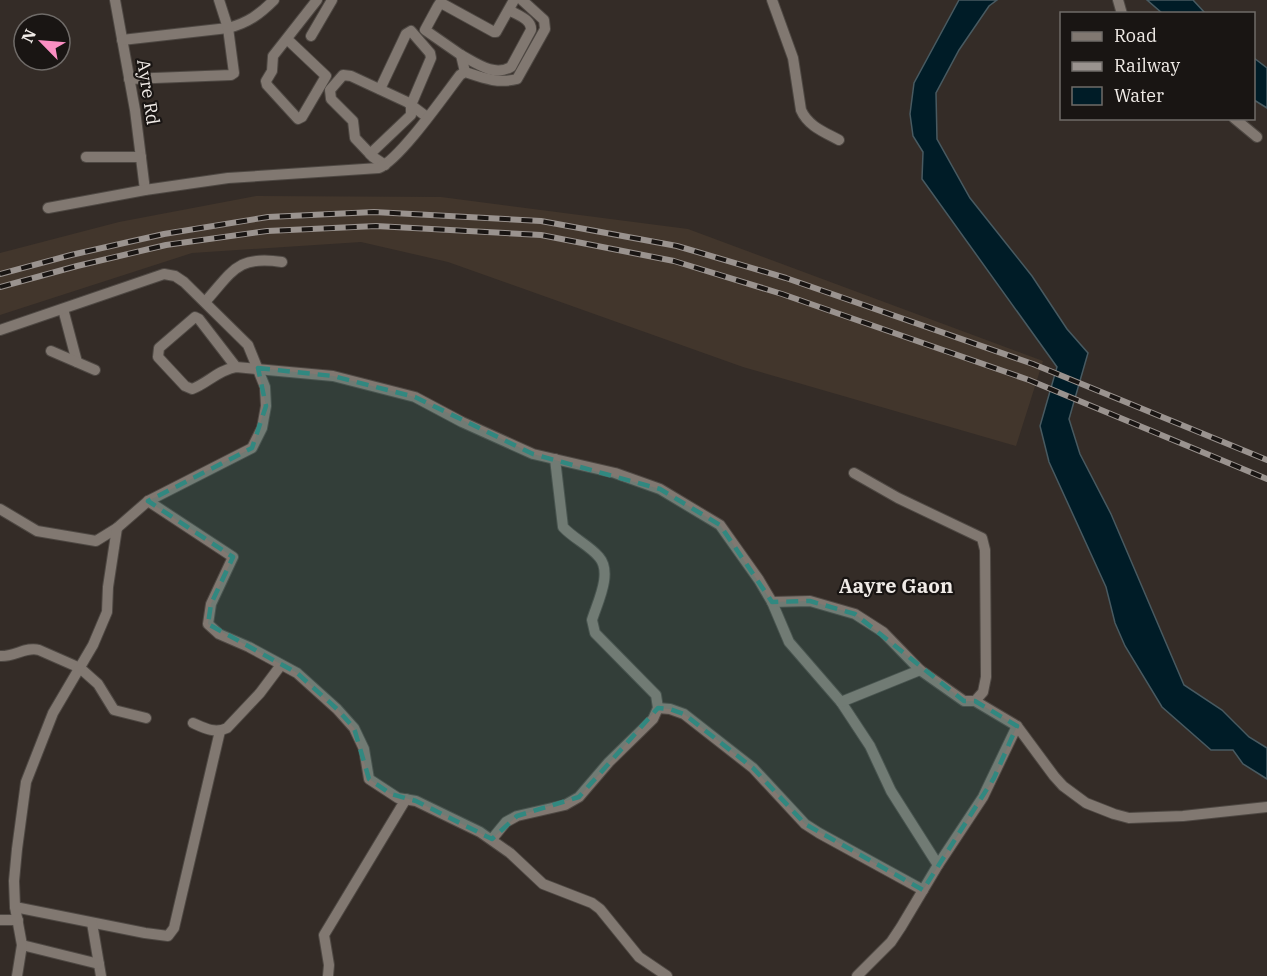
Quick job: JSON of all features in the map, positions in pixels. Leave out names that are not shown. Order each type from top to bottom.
[{"type":"street","name":"Ayre Rd","points":[[114,0],[129,79],[145,190]]},
{"type":"street","points":[[129,79],[231,75],[235,70],[228,28],[219,0]]},
{"type":"street","points":[[122,40],[245,24],[274,0]]},
{"type":"street","points":[[287,39],[326,76],[302,117],[298,119],[267,85],[266,81],[272,71],[273,56],[317,0]]},
{"type":"street","points":[[311,36],[332,0]]},
{"type":"street","points":[[48,208],[145,190],[228,178],[379,168],[386,165],[460,75],[465,72],[505,82],[516,79],[521,73],[545,29],[544,20],[522,0]]},
{"type":"street","points":[[772,0],[789,42],[801,110],[805,119],[839,141]]},
{"type":"street","points":[[440,3],[494,32],[511,5],[531,25],[531,30],[508,69],[493,71],[461,55],[425,30],[440,3]]},
{"type":"street","points":[[370,154],[411,114],[411,105],[432,55],[411,32],[406,34],[380,89]]},
{"type":"street","points":[[461,55],[465,72]]},
{"type":"street","points":[[386,165],[370,154],[355,138],[353,121],[331,99],[330,90],[345,75],[380,89],[411,105],[427,117]]},
{"type":"street","points":[[1236,120],[1257,137]]},
{"type":"street","points":[[86,157],[141,157]]},
{"type":"street","points":[[205,302],[235,269],[250,260],[282,262]]},
{"type":"street","points":[[0,330],[164,274],[175,276],[248,345],[265,387],[266,406],[262,428],[252,448],[148,501],[117,528],[96,541],[37,531],[0,509]]},
{"type":"street","points":[[63,309],[77,362]]},
{"type":"street","points":[[236,367],[195,317],[191,318],[159,348],[157,353],[158,357],[185,386],[192,389],[201,386],[228,368],[236,367],[333,376],[415,396],[462,422],[533,454],[615,473],[660,489],[720,525],[772,602],[789,642],[841,702],[870,746],[891,792],[938,865]]},
{"type":"street","points":[[51,351],[95,370]]},
{"type":"street","points":[[492,840],[506,822],[517,816],[565,805],[579,798],[609,762],[653,719],[658,708],[656,695],[592,627],[605,574],[604,566],[600,558],[563,527],[555,459]]},
{"type":"street","points":[[855,473],[898,498],[982,538],[985,550],[986,677],[983,692],[975,701]]},
{"type":"street","points":[[148,501],[233,557],[211,604],[208,624],[219,634],[297,673],[354,728],[364,749],[369,779],[391,794],[422,804],[492,840],[510,853],[543,884],[592,903],[600,909],[639,957],[668,976]]},
{"type":"street","points":[[17,976],[22,945],[15,907],[14,881],[26,782],[53,713],[80,668],[107,612],[108,587],[117,528]]},
{"type":"street","points":[[772,602],[810,601],[855,614],[883,632],[920,670],[964,701],[975,701],[1017,726],[1054,776],[1063,786],[1086,803],[1129,818],[1183,816],[1267,807]]},
{"type":"street","points":[[0,656],[13,656],[34,649],[80,668],[98,684],[114,710],[146,718]]},
{"type":"street","points":[[193,723],[220,731],[227,728],[260,693],[281,665]]},
{"type":"street","points":[[841,702],[920,670]]},
{"type":"street","points":[[658,708],[684,714],[753,768],[805,824],[923,890]]},
{"type":"street","points":[[857,976],[891,942],[994,778],[1017,726]]},
{"type":"street","points":[[15,907],[168,936],[174,928],[220,731]]},
{"type":"street","points":[[328,976],[329,965],[324,935],[406,799]]},
{"type":"street","points":[[0,920],[18,920]]},
{"type":"street","points":[[92,923],[101,976]]},
{"type":"street","points":[[22,945],[99,964]]},
{"type":"highlighted area","points":[[258,368],[333,376],[415,397],[533,454],[660,489],[720,525],[772,602],[810,601],[855,614],[964,701],[975,701],[1017,726],[994,778],[923,890],[805,824],[753,768],[684,714],[670,709],[658,708],[579,797],[517,816],[492,839],[416,801],[391,794],[369,779],[354,728],[337,709],[297,673],[208,624],[211,604],[233,557],[148,501],[252,448],[266,406]]},
{"type":"shaded area","points":[[256,196],[441,197],[688,229],[1043,361],[1016,446],[743,367],[448,262],[361,242],[192,253],[0,315],[0,253],[119,222]]},
{"type":"water","points":[[959,0],[997,0],[989,6],[959,50],[936,93],[937,139],[970,198],[1032,276],[1067,329],[1088,353],[1069,419],[1080,454],[1111,514],[1184,685],[1222,710],[1249,737],[1267,748],[1267,779],[1243,764],[1233,750],[1211,750],[1162,707],[1125,646],[1115,623],[1106,587],[1049,462],[1040,426],[1057,367],[922,179],[923,152],[913,136],[910,114],[914,83]]},
{"type":"water","points":[[1147,0],[1193,0],[1204,12],[1161,12]]},
{"type":"water","points":[[1255,59],[1267,68],[1267,108],[1255,101]]},
{"type":"railway","points":[[0,274],[164,234],[268,217],[374,212],[541,221],[677,246],[786,278],[1033,364],[1267,460]]},
{"type":"railway","points":[[0,287],[166,245],[267,231],[376,226],[541,235],[674,261],[782,294],[1029,380],[1267,479]]},
{"type":"district","name":"Aayre Gaon","points":[[896,586]]}]
